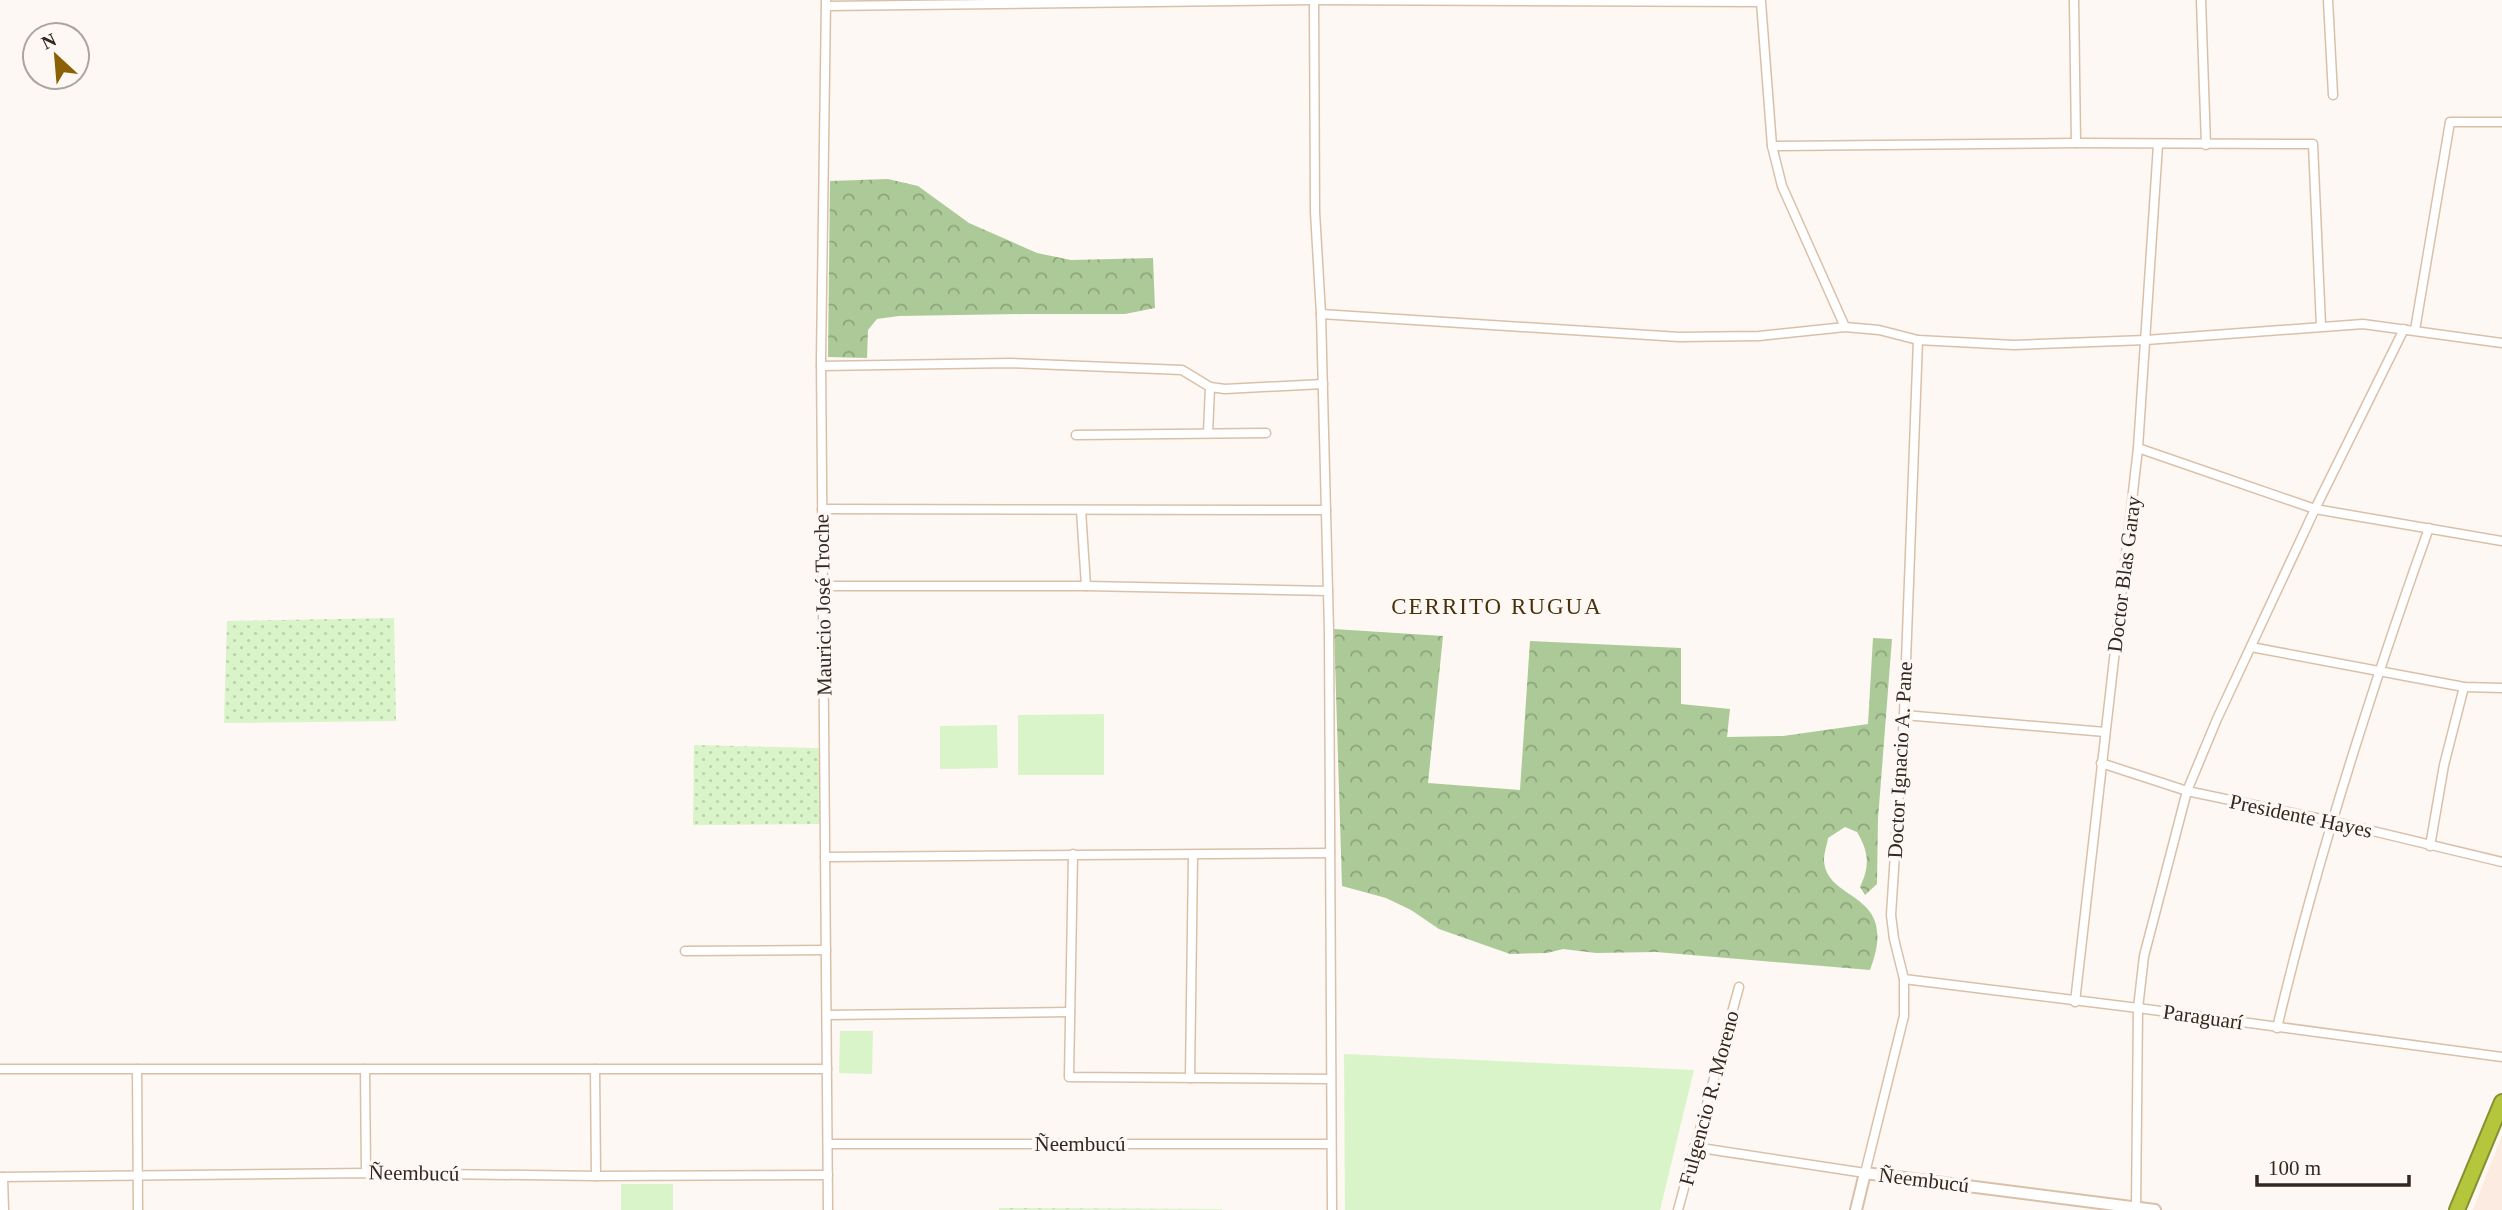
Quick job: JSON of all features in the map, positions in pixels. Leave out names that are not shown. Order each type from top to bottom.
[{"type":"highway","points":[[2457,1210],[2502,1102]]},
{"type":"street","points":[[1314,0],[1315,212],[1321,314],[1328,592],[1332,1210]]},
{"type":"street","points":[[2074,0],[2077,143]]},
{"type":"street","points":[[2201,0],[2206,145]]},
{"type":"street","points":[[2328,0],[2333,95]]},
{"type":"street","points":[[826,3],[1762,1],[1772,146],[1782,186],[1845,327]]},
{"type":"street","name":"Mauricio José Troche","points":[[826,3],[821,366],[828,1210]]},
{"type":"street","points":[[2416,330],[2450,122],[2502,122]]},
{"type":"street","points":[[1772,146],[2313,144],[2321,326]]},
{"type":"street","name":"Doctor Blas Garay","points":[[2075,1002],[2138,448],[2158,145]]},
{"type":"street","points":[[1321,314],[1679,337],[1759,336],[1845,327],[1879,330],[1918,340],[2014,345],[2147,341],[2363,324],[2502,343]]},
{"type":"street","points":[[2136,1209],[2138,1008],[2144,956],[2187,791],[2217,719],[2315,509],[2404,329]]},
{"type":"street","name":"Doctor Ignacio A. Pane","points":[[1865,1173],[1904,1016],[1904,979],[1891,915],[1904,715],[1918,340]]},
{"type":"street","points":[[821,366],[1011,363],[1182,370],[1210,387],[1226,389],[1323,384]]},
{"type":"street","points":[[1208,433],[1210,387]]},
{"type":"street","points":[[1076,435],[1266,433]]},
{"type":"street","points":[[2138,448],[2315,509],[2502,541]]},
{"type":"street","points":[[822,509],[1326,510]]},
{"type":"street","points":[[1081,510],[1086,586]]},
{"type":"street","points":[[2277,1028],[2331,821],[2378,672],[2429,528]]},
{"type":"street","points":[[823,586],[1086,586],[1328,592]]},
{"type":"street","points":[[2251,648],[2464,687],[2502,688]]},
{"type":"street","points":[[2430,846],[2444,765],[2464,687]]},
{"type":"street","points":[[1904,715],[2105,732]]},
{"type":"street","name":"Presidente Hayes","points":[[2101,763],[2187,791],[2331,821],[2502,862]]},
{"type":"street","points":[[825,858],[1330,853]]},
{"type":"street","points":[[1073,854],[1069,1077],[1331,1079]]},
{"type":"street","points":[[1190,1078],[1193,855]]},
{"type":"street","points":[[685,951],[826,950]]},
{"type":"street","name":"Paraguarí","points":[[1904,979],[2502,1058]]},
{"type":"street","name":"Fulgencio R. Moreno","points":[[1678,1210],[1739,987]]},
{"type":"street","points":[[827,1015],[1070,1012]]},
{"type":"street","points":[[0,1069],[827,1069]]},
{"type":"street","points":[[137,1069],[138,1210]]},
{"type":"street","points":[[365,1069],[366,1173]]},
{"type":"street","points":[[596,1069],[596,1176]]},
{"type":"street","name":"Ñeembucú","points":[[828,1144],[1331,1144]]},
{"type":"street","name":"Ñeembucú","points":[[1694,1147],[1865,1173],[2155,1210]]},
{"type":"street","name":"Ñeembucú","points":[[2,1177],[366,1173],[828,1175]]},
{"type":"street","points":[[1856,1210],[1865,1173]]},
{"type":"street","points":[[2,1177],[4,1210]]},
{"type":"shaded area","points":[[2502,1135],[2502,1210],[2473,1210]]},
{"type":"green space","points":[[888,179],[918,186],[969,223],[1037,253],[1071,260],[1153,258],[1155,308],[1125,314],[899,316],[877,319],[868,330],[867,358],[828,357],[830,181]]},
{"type":"green space","points":[[394,618],[396,721],[224,723],[227,621]]},
{"type":"green space","points":[[1334,629],[1443,636],[1428,783],[1520,790],[1530,641],[1681,648],[1681,704],[1730,709],[1727,737],[1783,736],[1868,724],[1873,638],[1892,639],[1878,819],[1877,884],[1865,895],[1860,887],[1867,859],[1857,832],[1845,827],[1828,838],[1824,857],[1828,874],[1836,884],[1870,911],[1876,925],[1877,944],[1870,970],[1656,952],[1596,953],[1563,949],[1547,953],[1510,954],[1439,929],[1411,910],[1386,898],[1342,886]]},
{"type":"green space","points":[[1104,714],[1104,775],[1018,775],[1018,715]]},
{"type":"green space","points":[[997,725],[998,768],[940,769],[940,726]]},
{"type":"green space","points":[[694,745],[819,748],[822,824],[693,825]]},
{"type":"green space","points":[[840,1031],[873,1031],[872,1074],[839,1073]]},
{"type":"green space","points":[[1344,1054],[1694,1070],[1660,1210],[1345,1210]]},
{"type":"green space","points":[[621,1184],[673,1184],[673,1210],[621,1210]]},
{"type":"green space","points":[[1222,1209],[1222,1210],[999,1210]]},
{"type":"district","name":"CERRITO RUGUA","points":[[1497,606]]}]
